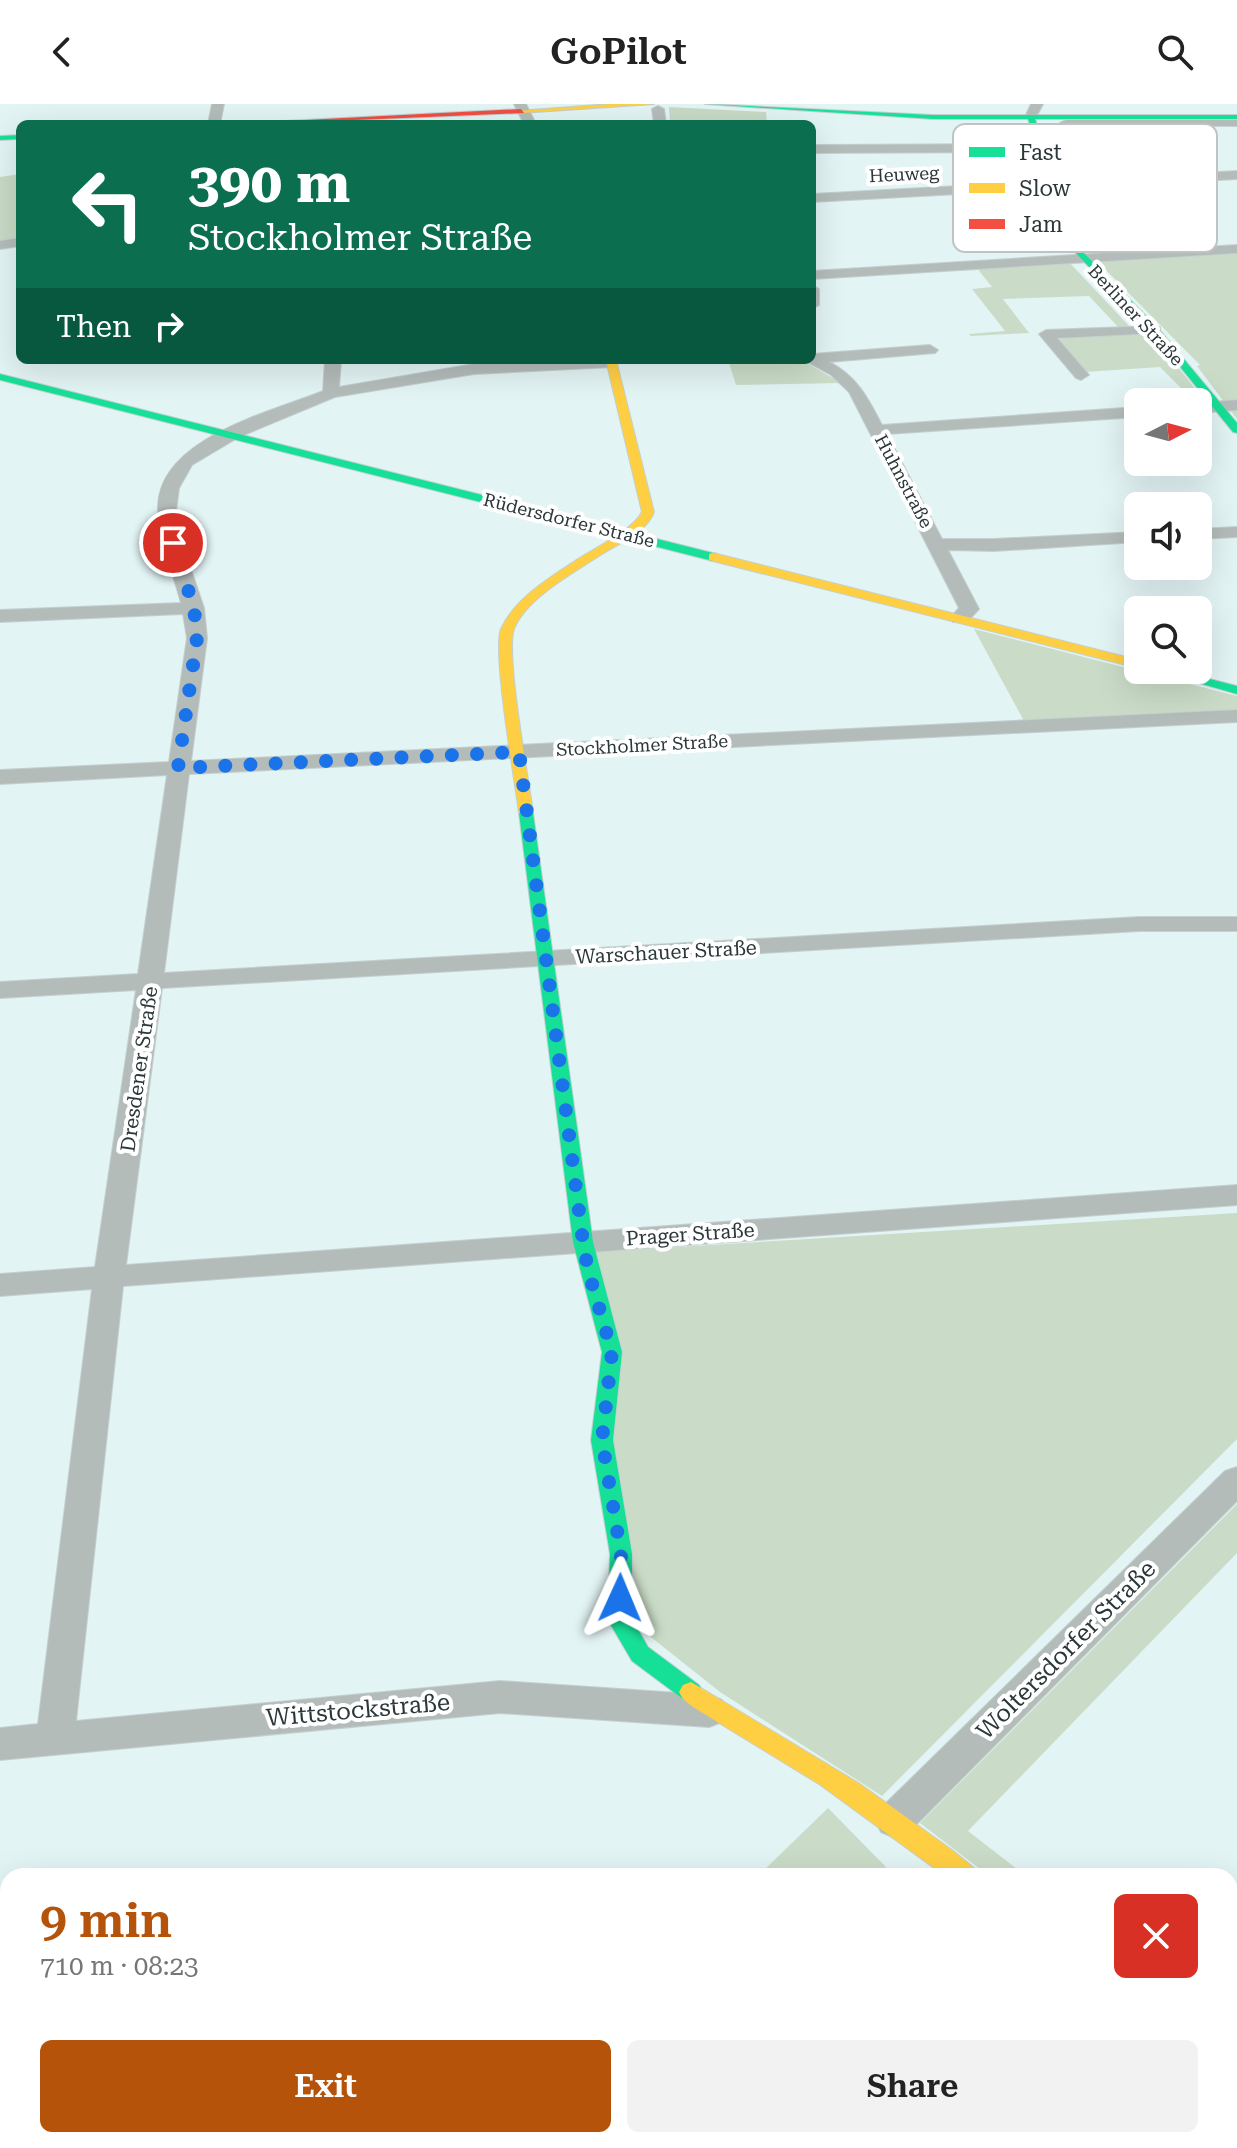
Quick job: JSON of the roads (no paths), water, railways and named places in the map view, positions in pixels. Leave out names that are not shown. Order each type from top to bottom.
[{"type":"street","points":[[709,104],[909,116],[1034,111],[1093,120],[1237,123]]},
{"type":"street","points":[[359,120],[654,107]]},
{"type":"street","points":[[1066,123],[1237,117]]},
{"type":"street","points":[[816,149],[953,148]]},
{"type":"street","name":"Heuweg","points":[[1217,176],[1237,175]]},
{"type":"street","name":"Heuweg","points":[[816,198],[953,189]]},
{"type":"street","points":[[1217,250],[1237,249]]},
{"type":"street","name":"Berliner Straße","points":[[1079,252],[1155,330],[1194,388]]},
{"type":"street","points":[[816,275],[1186,252]]},
{"type":"street","points":[[1081,375],[1046,334],[1155,330]]},
{"type":"street","points":[[816,359],[930,350]]},
{"type":"street","name":"Huhnstraße","points":[[816,362],[851,384],[877,430],[969,609],[960,618]]},
{"type":"street","points":[[331,393],[333,364]]},
{"type":"street","name":"Dresdener Straße","points":[[55,1738],[109,1278],[197,638],[194,608],[168,521],[170,489],[186,461],[233,436],[331,393],[474,369],[560,364]]},
{"type":"street","points":[[613,364],[648,512],[646,518],[546,587],[513,619],[505,633],[506,663],[583,1242],[612,1352],[602,1440],[621,1554],[620,1620],[640,1654],[716,1711],[776,1743],[895,1820],[955,1868]]},
{"type":"street","name":"Rüdersdorfer Straße","points":[[0,377],[1124,660]]},
{"type":"street","points":[[1212,407],[1237,405]]},
{"type":"street","name":"Berliner Straße","points":[[1212,411],[1237,430]]},
{"type":"street","points":[[877,430],[1124,413]]},
{"type":"street","points":[[1212,533],[1237,532]]},
{"type":"street","points":[[938,544],[994,545],[1124,538]]},
{"type":"street","points":[[954,577],[994,545]]},
{"type":"street","points":[[0,616],[194,608]]},
{"type":"street","points":[[1212,684],[1237,690]]},
{"type":"street","name":"Stockholmer Straße","points":[[0,777],[1237,716]]},
{"type":"street","name":"Warschauer Straße","points":[[0,990],[1139,924],[1237,924]]},
{"type":"street","name":"Prager Straße","points":[[0,1285],[1237,1195]]},
{"type":"street","name":"Woltersdorfer Straße","points":[[895,1820],[1237,1480]]},
{"type":"street","name":"Wittstockstraße","points":[[0,1744],[500,1697],[716,1711]]}]
